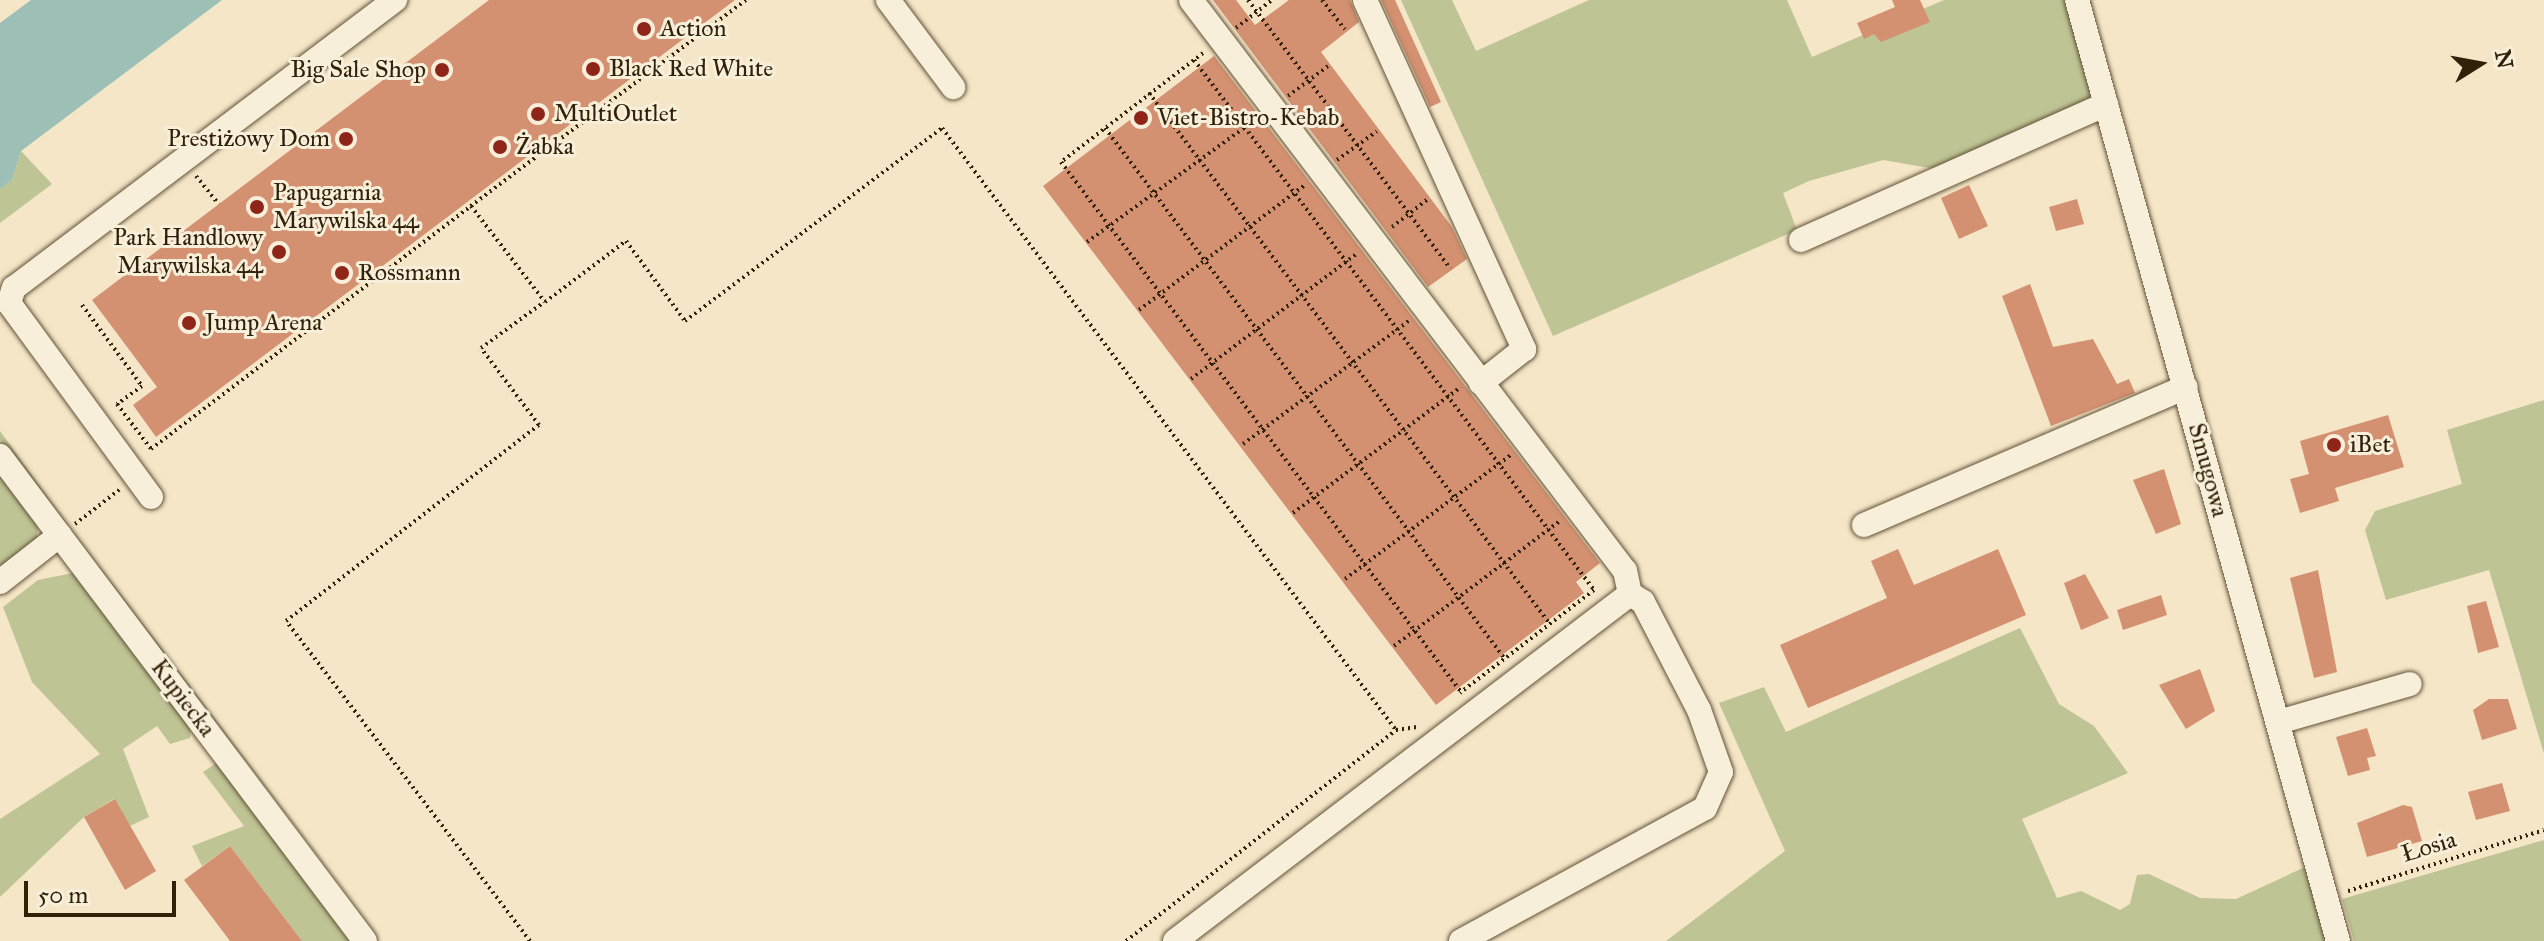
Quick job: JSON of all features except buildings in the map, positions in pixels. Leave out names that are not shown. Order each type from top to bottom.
[{"type":"street","points":[[151,497],[9,303],[14,288],[395,0]]},
{"type":"street","points":[[888,0],[953,87]]},
{"type":"street","points":[[1191,0],[1625,571],[1630,594],[1643,602],[1704,723],[1721,772],[1705,808],[1461,941]]},
{"type":"street","points":[[1365,0],[1524,349],[1481,383]]},
{"type":"street","name":"Smugowa","points":[[2077,0],[2338,941]]},
{"type":"street","points":[[1801,240],[2106,104]]},
{"type":"street","points":[[1864,525],[2186,387]]},
{"type":"street","name":"Kupiecka","points":[[0,456],[365,941]]},
{"type":"street","points":[[0,582],[60,535]]},
{"type":"street","points":[[1175,941],[1437,728],[1630,594]]},
{"type":"street","points":[[2279,722],[2410,684]]},
{"type":"path","points":[[82,305],[142,386],[117,404],[151,449],[491,188],[746,0]]},
{"type":"path","points":[[1248,0],[1450,268]]},
{"type":"path","points":[[1272,0],[1061,162],[1461,692]]},
{"type":"path","points":[[1322,0],[1345,29]]},
{"type":"path","points":[[1194,60],[1243,129],[1594,590],[1451,701]]},
{"type":"path","points":[[1087,242],[1328,66]]},
{"type":"path","points":[[1149,93],[1550,624]]},
{"type":"path","points":[[530,941],[286,621],[539,425],[481,348],[626,241],[685,321],[942,128],[1396,730]]},
{"type":"path","points":[[1105,128],[1505,659]]},
{"type":"path","points":[[1139,310],[1377,131]]},
{"type":"path","points":[[182,159],[219,204]]},
{"type":"path","points":[[1191,379],[1428,199]]},
{"type":"path","points":[[471,206],[545,302]]},
{"type":"path","points":[[1243,444],[1425,309]]},
{"type":"path","points":[[1293,513],[1464,385],[1462,358]]},
{"type":"path","points":[[1345,579],[1526,444]]},
{"type":"path","points":[[60,535],[136,477]]},
{"type":"path","points":[[1394,646],[1576,509]]},
{"type":"path","points":[[1420,727],[1437,728]]},
{"type":"path","points":[[1126,941],[1396,730],[1437,728]]},
{"type":"path","name":"Łosia","points":[[2325,898],[2544,830]]},
{"type":"green space","points":[[1401,0],[1452,0],[1476,51],[1589,0],[1787,0],[1812,57],[1944,0],[2065,0],[2092,99],[1935,169],[1883,160],[1809,181],[1783,193],[1797,230],[1553,336]]},
{"type":"green space","points":[[21,151],[52,184],[0,223],[0,189],[12,180]]},
{"type":"green space","points":[[2544,400],[2544,754],[2489,570],[2386,600],[2365,530],[2375,511],[2462,484],[2447,430]]},
{"type":"green space","points":[[0,431],[70,528],[382,938],[0,440]]},
{"type":"green space","points":[[0,465],[36,514],[38,529],[36,543],[0,572]]},
{"type":"green space","points":[[73,573],[191,728],[190,738],[170,744],[157,726],[123,749],[149,817],[130,826],[114,799],[84,817],[0,897],[0,819],[100,754],[32,682],[3,607],[38,580]]},
{"type":"green space","points":[[2020,628],[2059,704],[2094,726],[2128,773],[2022,819],[2057,898],[2081,891],[2120,910],[2130,904],[2137,875],[2149,874],[2200,898],[2236,899],[2305,867],[2329,941],[1666,941],[1785,851],[1719,703],[1764,687],[1786,732]]},
{"type":"green space","points":[[218,762],[356,941],[302,941],[230,846],[202,866],[192,846],[244,826],[203,772]]},
{"type":"green space","points":[[2544,840],[2544,941],[2354,941],[2342,899]]},
{"type":"water","points":[[31,0],[222,0],[21,151],[12,180],[0,189],[0,23]]},
{"type":"place","name":"Action","points":[[644,29]]},
{"type":"place","name":"Black Red White","points":[[593,69]]},
{"type":"place","name":"Big Sale Shop","points":[[442,70]]},
{"type":"place","name":"MultiOutlet","points":[[538,114]]},
{"type":"place","name":"Viet-Bistro-Kebab","points":[[1141,118]]},
{"type":"place","name":"Prestiżowy Dom","points":[[346,139]]},
{"type":"place","name":"Żabka","points":[[500,147]]},
{"type":"place","name":"Papugarnia Marywilska 44","points":[[257,207]]},
{"type":"place","name":"Park Handlowy Marywilska 44","points":[[279,252]]},
{"type":"place","name":"Rossmann","points":[[342,273]]},
{"type":"place","name":"Jump Arena","points":[[189,323]]},
{"type":"place","name":"iBet","points":[[2334,445]]}]
